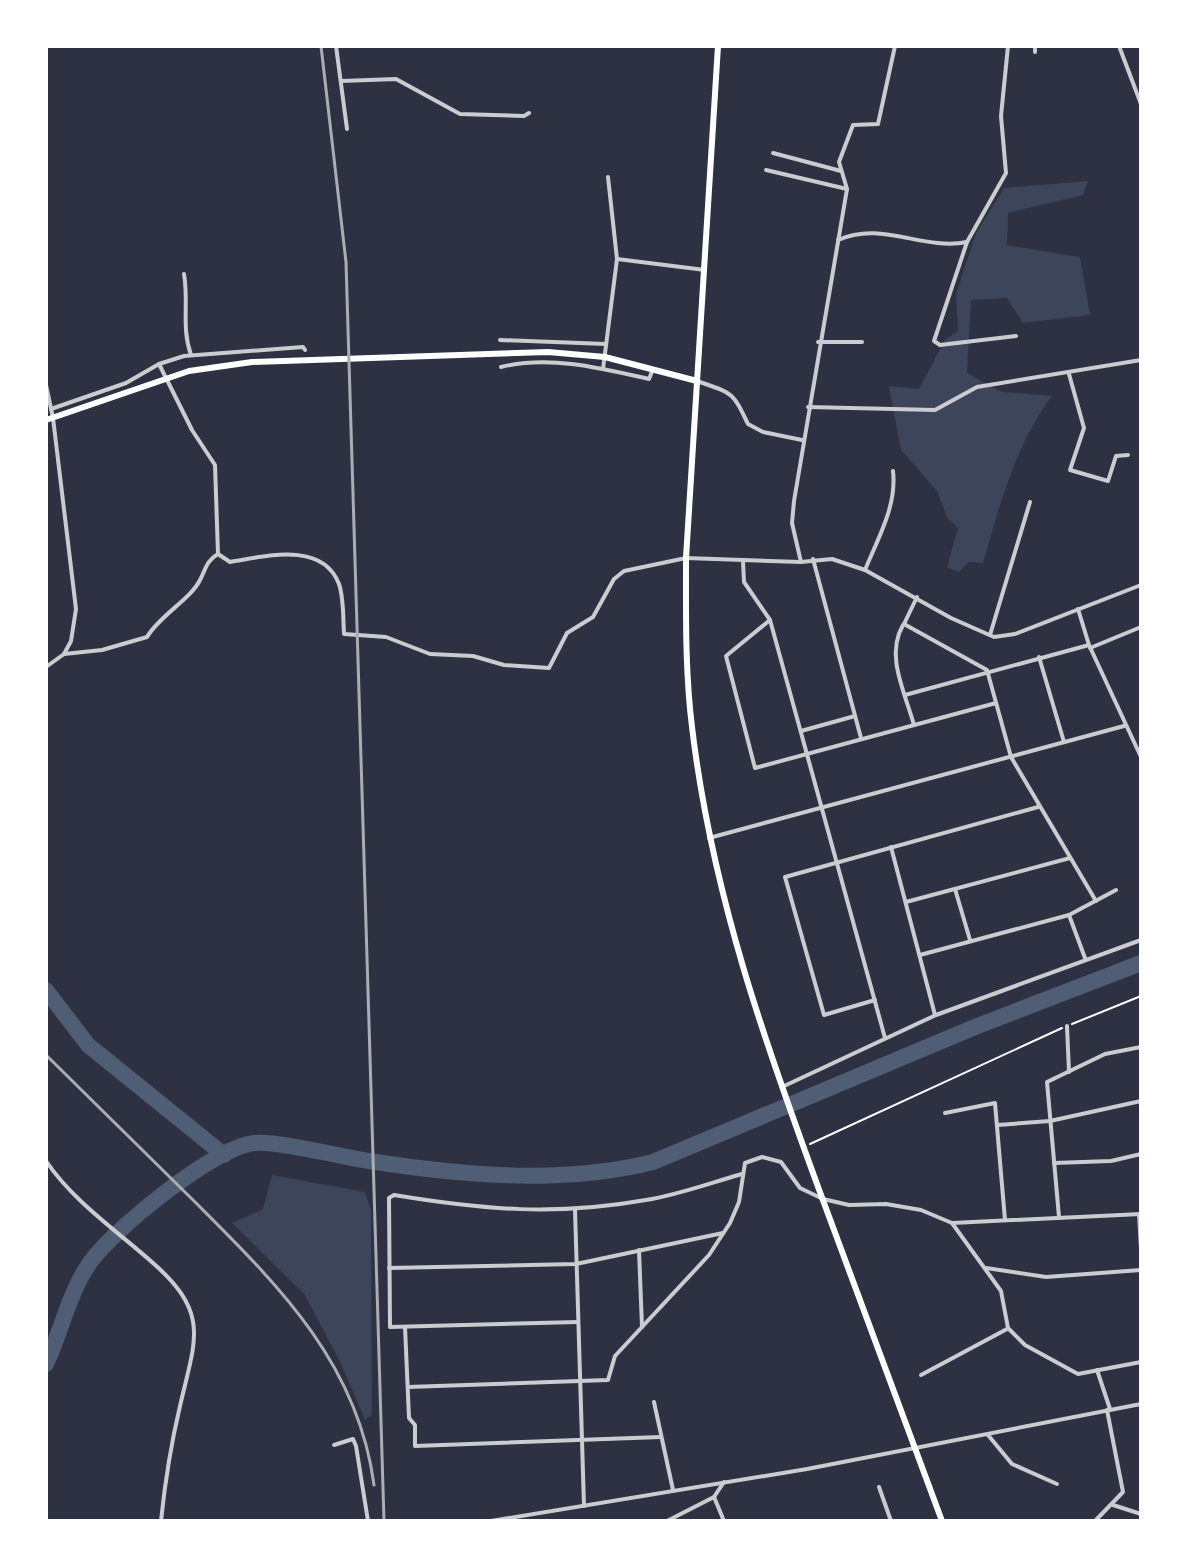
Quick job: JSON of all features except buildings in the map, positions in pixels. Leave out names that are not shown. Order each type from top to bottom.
[{"type":"highway","points":[[718,46],[686,558],[686,639],[691,726],[709,838],[741,969],[803,1147],[942,1521]]},
{"type":"highway","points":[[50,419],[165,377],[222,364],[519,352],[605,357],[697,381]]},
{"type":"street","points":[[336,46],[347,129]]},
{"type":"street","points":[[801,562],[792,523],[807,407],[847,189],[839,162],[849,129],[858,122],[878,124],[895,46]]},
{"type":"street","points":[[1008,46],[1001,116],[1006,173],[967,242],[936,344],[1016,336]]},
{"type":"street","points":[[1119,46],[1141,104]]},
{"type":"street","points":[[341,81],[396,79],[460,114],[524,116],[529,113]]},
{"type":"street","points":[[773,153],[841,171]]},
{"type":"street","points":[[766,170],[847,189]]},
{"type":"street","points":[[603,369],[617,259],[608,177]]},
{"type":"street","points":[[838,240],[867,232],[944,247],[967,242]]},
{"type":"street","points":[[617,259],[705,270]]},
{"type":"street","points":[[184,274],[187,304],[183,325],[191,355]]},
{"type":"street","points":[[500,340],[606,344]]},
{"type":"street","points":[[818,342],[862,342]]},
{"type":"street","points":[[51,409],[126,383],[159,364],[191,355],[264,348],[303,347],[305,350]]},
{"type":"street","points":[[807,407],[935,410],[977,387],[1141,360]]},
{"type":"street","points":[[501,367],[520,362],[603,369],[649,379],[653,369]]},
{"type":"street","points":[[159,364],[215,465],[218,554]]},
{"type":"street","points":[[1069,374],[1084,428],[1070,470],[1108,481],[1116,456],[1128,455]]},
{"type":"street","points":[[697,381],[732,394],[741,404],[748,424],[763,432],[802,440]]},
{"type":"street","points":[[46,385],[76,609],[71,641],[64,654],[46,667]]},
{"type":"street","points":[[865,570],[888,514],[895,489],[893,471]]},
{"type":"street","points":[[990,635],[1030,502]]},
{"type":"street","points":[[218,554],[230,562],[275,553],[297,555],[319,562],[335,577],[340,587],[344,634],[386,637],[438,655],[473,656],[504,665],[549,668],[567,633],[593,617],[614,579],[624,571],[686,558],[801,562],[812,558],[832,559],[865,570],[951,618],[990,635],[1015,634],[1141,585]]},
{"type":"street","points":[[64,654],[102,650],[147,637],[155,623],[199,583],[205,565],[218,554]]},
{"type":"street","points":[[812,558],[861,738]]},
{"type":"street","points":[[744,560],[744,582],[770,620],[885,1038]]},
{"type":"street","points":[[914,725],[894,654],[894,640],[917,597]]},
{"type":"street","points":[[1078,609],[1089,646],[1141,757]]},
{"type":"street","points":[[770,620],[726,656],[755,768],[996,703]]},
{"type":"street","points":[[904,624],[987,670],[1011,757],[1096,901]]},
{"type":"street","points":[[905,695],[987,670],[1089,646],[1141,627]]},
{"type":"street","points":[[1039,657],[1064,742]]},
{"type":"street","points":[[801,731],[855,716]]},
{"type":"street","points":[[709,838],[1124,726]]},
{"type":"street","points":[[875,1000],[824,1015],[785,877],[1038,807]]},
{"type":"street","points":[[891,847],[936,1015]]},
{"type":"street","points":[[905,903],[1070,858]]},
{"type":"street","points":[[955,889],[970,941]]},
{"type":"street","points":[[920,955],[1069,915],[1116,890]]},
{"type":"street","points":[[1069,915],[1085,958]]},
{"type":"street","points":[[782,1087],[936,1015],[1141,940]]},
{"type":"street","points":[[1067,1026],[1069,1072]]},
{"type":"street","points":[[1059,1217],[1047,1082],[1105,1054],[1141,1047]]},
{"type":"street","points":[[997,1125],[1050,1121],[1141,1101]]},
{"type":"street","points":[[945,1113],[995,1103],[1005,1220]]},
{"type":"street","points":[[1054,1163],[1111,1161],[1141,1154]]},
{"type":"street","points":[[408,1387],[608,1380],[615,1356],[709,1255],[739,1202],[745,1163],[754,1158],[771,1158],[788,1169],[800,1188],[823,1199],[849,1205],[886,1204],[921,1210],[952,1223],[1140,1214],[1141,1249]]},
{"type":"street","points":[[46,1161],[83,1202],[179,1290],[195,1331],[194,1356],[178,1412],[161,1521]]},
{"type":"street","points":[[578,1322],[390,1327],[389,1198],[394,1195],[484,1210],[575,1210],[650,1200],[742,1174]]},
{"type":"street","points":[[575,1210],[584,1506]]},
{"type":"street","points":[[952,1223],[1001,1291],[1008,1328],[1025,1345],[1078,1374],[1141,1362]]},
{"type":"street","points":[[389,1268],[576,1264],[723,1233]]},
{"type":"street","points":[[639,1250],[642,1327]]},
{"type":"street","points":[[986,1268],[1046,1277],[1141,1270]]},
{"type":"street","points":[[405,1327],[415,1446],[661,1437]]},
{"type":"street","points":[[921,1375],[1008,1328]]},
{"type":"street","points":[[1095,1521],[1123,1492],[1108,1410],[1097,1370]]},
{"type":"street","points":[[654,1402],[673,1490]]},
{"type":"street","points":[[491,1521],[988,1435],[1141,1404]]},
{"type":"street","points":[[988,1435],[1012,1464],[1057,1484]]},
{"type":"street","points":[[334,1445],[353,1439],[368,1521]]},
{"type":"street","points":[[667,1521],[714,1497],[724,1482]]},
{"type":"street","points":[[879,1487],[891,1521]]},
{"type":"street","points":[[714,1497],[724,1521]]},
{"type":"street","points":[[1113,1505],[1141,1514]]},
{"type":"path","points":[[803,1147],[1067,1026],[1141,996]]},
{"type":"shaded area","points":[[1088,181],[1083,195],[1008,213],[1007,245],[1080,257],[1090,315],[1023,323],[1007,298],[971,300],[967,373],[1002,392],[1052,396],[1018,455],[983,563],[969,562],[959,572],[947,567],[958,528],[947,517],[937,491],[901,450],[889,386],[919,389],[945,340],[958,331],[956,294],[976,233],[1004,188]]},
{"type":"shaded area","points":[[272,1175],[365,1192],[371,1210],[372,1414],[365,1420],[342,1366],[305,1295],[232,1223],[263,1209]]},
{"type":"waterway","points":[[46,1364],[76,1287],[101,1249],[166,1192],[237,1148],[254,1143],[277,1144],[369,1161],[475,1174],[583,1174],[653,1162],[975,1027],[1141,963]]},
{"type":"waterway","points":[[46,990],[88,1045],[224,1155]]},
{"type":"railway","points":[[321,46],[346,262],[384,1521]]},
{"type":"railway","points":[[46,1055],[254,1262],[309,1328],[351,1400],[365,1441],[374,1485]]}]
